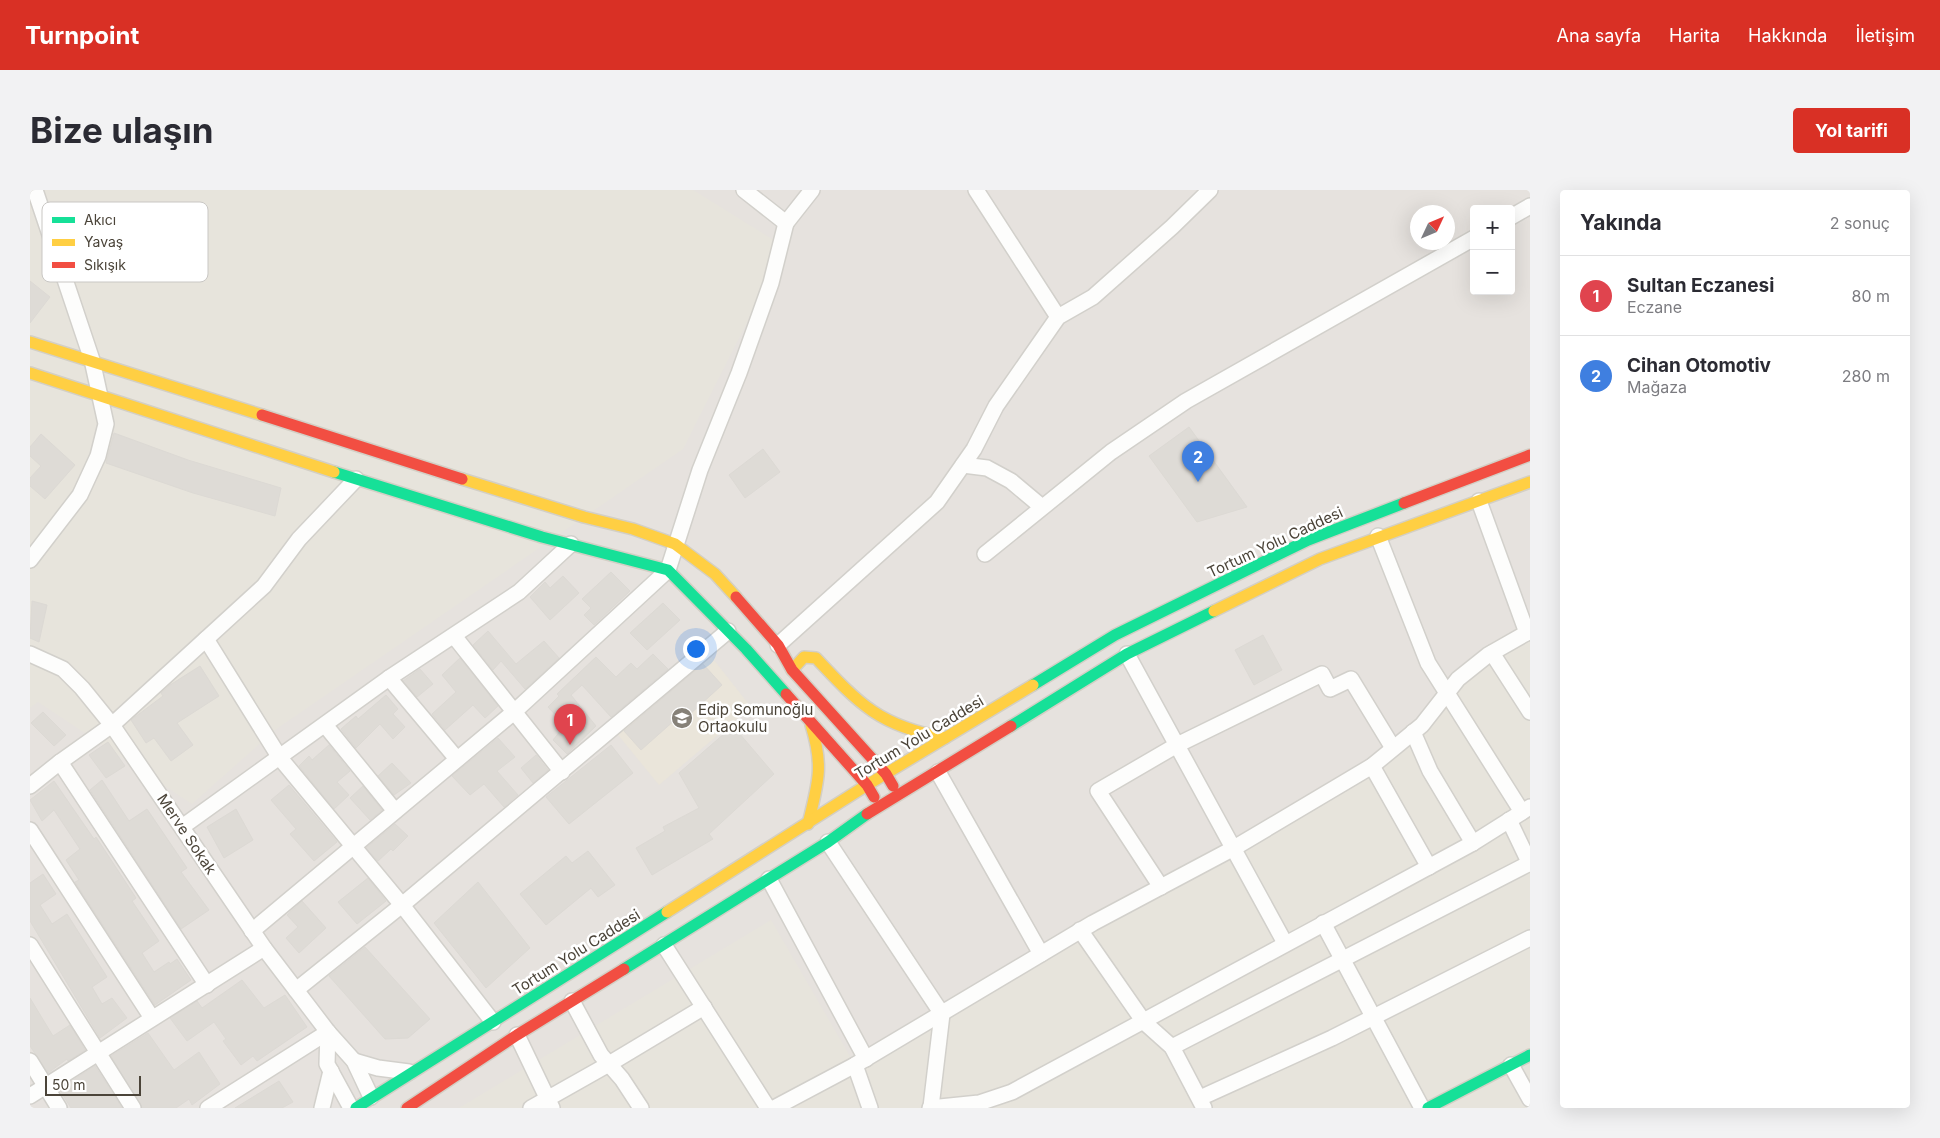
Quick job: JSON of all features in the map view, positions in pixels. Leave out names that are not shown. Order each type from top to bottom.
[{"type":"main road","points":[[30,342],[92,360],[584,517],[633,529],[675,544],[714,574],[778,645],[792,670],[886,774],[899,795]]},
{"type":"main road","points":[[30,374],[356,480],[571,544],[668,570],[728,631],[868,785],[878,806]]},
{"type":"main road","name":"Tortum Yolu Caddesi","points":[[356,1108],[374,1103],[411,1072],[494,1022],[868,785],[1116,635],[1308,540],[1530,455]]},
{"type":"main road","points":[[407,1108],[417,1104],[518,1035],[828,842],[878,806],[938,772],[1127,654],[1320,559],[1378,536],[1530,482]]},
{"type":"main road","points":[[792,670],[804,656],[816,658],[857,702],[871,714],[895,726],[918,734],[945,738]]},
{"type":"main road","points":[[808,824],[819,782],[820,755],[809,720]]},
{"type":"main road","points":[[1428,1108],[1530,1056]]},
{"type":"street","points":[[35,190],[42,211]]},
{"type":"street","points":[[744,190],[786,223]]},
{"type":"street","points":[[252,932],[514,712],[668,570],[700,470],[739,374],[771,283],[786,223],[812,190]]},
{"type":"street","points":[[976,190],[1058,317]]},
{"type":"street","points":[[778,645],[921,518],[936,502],[974,449],[996,406],[1058,317],[1093,297],[1210,190]]},
{"type":"street","points":[[1515,215],[1530,206]]},
{"type":"street","points":[[985,554],[1111,452],[1186,401],[1470,240]]},
{"type":"street","points":[[30,560],[80,495],[90,475],[106,424],[92,360],[66,282]]},
{"type":"street","points":[[963,465],[987,468],[1011,481],[1042,507]]},
{"type":"street","points":[[30,786],[112,725],[264,586],[299,539],[356,480]]},
{"type":"street","points":[[774,1108],[861,1062],[1080,930],[1234,848],[1372,766],[1422,725],[1458,679],[1492,653],[1529,632],[1480,501]]},
{"type":"street","points":[[1172,1047],[1530,864],[1520,813],[1428,663],[1378,536]]},
{"type":"street","points":[[182,827],[389,678],[519,592],[571,544]]},
{"type":"street","points":[[296,990],[402,905],[728,631]]},
{"type":"street","points":[[454,636],[562,772]]},
{"type":"street","points":[[206,639],[280,758],[402,905],[494,1022]]},
{"type":"street","points":[[1492,653],[1530,712]]},
{"type":"street","name":"Merve Sokak","points":[[30,654],[63,669],[82,688],[112,725],[252,932],[328,1032],[354,1061],[374,1103]]},
{"type":"street","points":[[1127,654],[1285,943]]},
{"type":"street","points":[[1161,887],[1098,791],[1177,745],[1322,674],[1330,689],[1352,679],[1393,748]]},
{"type":"street","points":[[389,678],[457,760]]},
{"type":"street","points":[[325,725],[396,811]]},
{"type":"street","points":[[1413,732],[1430,771],[1473,843]]},
{"type":"street","points":[[60,762],[207,985]]},
{"type":"street","points":[[1372,766],[1429,867]]},
{"type":"street","points":[[938,772],[1040,954]]},
{"type":"street","points":[[828,842],[942,1014],[930,1108],[979,1103],[1012,1092],[1473,843],[1520,813]]},
{"type":"street","points":[[30,830],[152,1018]]},
{"type":"street","points":[[769,879],[861,1062],[870,1108]]},
{"type":"street","points":[[1323,923],[1422,1108]]},
{"type":"street","points":[[1080,930],[1144,1022],[1172,1047],[1202,1103],[1530,938]]},
{"type":"street","points":[[30,945],[133,1108]]},
{"type":"street","points":[[664,945],[768,1108]]},
{"type":"street","points":[[30,1096],[264,948]]},
{"type":"street","points":[[572,1001],[601,1055],[622,1078],[641,1108]]},
{"type":"street","points":[[531,1108],[550,1104],[610,1064],[704,1007]]},
{"type":"street","points":[[328,1032],[328,1064],[351,1108]]},
{"type":"street","points":[[208,1108],[328,1032]]},
{"type":"street","points":[[518,1035],[550,1104]]},
{"type":"street","points":[[354,1061],[378,1068],[411,1072]]},
{"type":"street","points":[[30,1062],[59,1108]]},
{"type":"street","points":[[1511,1065],[1530,1098]]},
{"type":"street","points":[[322,1108],[331,1071]]},
{"type":"shaded area","points":[[30,190],[1530,190],[1530,1108],[30,1108]]},
{"type":"shaded area","points":[[693,190],[1530,190],[1530,641],[1461,672],[1386,750],[855,1065],[771,920],[459,1108],[30,1108],[30,708],[38,702],[192,804],[275,730],[683,449],[785,247]]},
{"type":"shaded area","name":"Edip Somunoğlu Ortaokulu","points":[[710,655],[751,707],[659,785],[614,730]]},
{"type":"building","points":[[30,281],[50,297],[30,323]]},
{"type":"building","points":[[1189,427],[1247,507],[1197,522],[1149,456]]},
{"type":"building","points":[[114,433],[188,460],[281,488],[275,516],[193,493],[106,463]]},
{"type":"building","points":[[41,434],[75,465],[45,499],[30,486],[30,478],[41,466],[30,456],[30,447]]},
{"type":"building","points":[[763,449],[780,472],[745,498],[729,475]]},
{"type":"building","points":[[611,572],[630,591],[594,625],[584,615],[591,608],[582,599]]},
{"type":"building","points":[[563,576],[579,593],[550,620],[530,597],[545,582],[550,588]]},
{"type":"building","points":[[32,601],[47,605],[39,642],[30,638]]},
{"type":"building","points":[[663,603],[680,620],[647,650],[630,633]]},
{"type":"building","points":[[488,631],[516,664],[544,641],[559,658],[525,689],[501,661],[493,670],[473,645]]},
{"type":"building","points":[[1263,635],[1282,670],[1254,685],[1235,650]]},
{"type":"building","points":[[653,654],[668,669],[611,717],[582,685],[571,695],[596,726],[567,754],[553,740],[565,725],[548,707],[559,696],[557,694],[596,657],[616,677],[631,663],[637,669]]},
{"type":"building","points":[[460,658],[498,706],[485,718],[473,705],[445,730],[432,714],[456,692],[442,675]]},
{"type":"building","points":[[703,664],[722,685],[689,715],[685,711],[641,750],[624,731]]},
{"type":"building","points":[[200,666],[219,696],[177,723],[193,745],[171,761],[154,738],[146,743],[131,720],[163,696],[161,693],[170,685]]},
{"type":"building","points":[[420,669],[433,684],[417,697],[403,681]]},
{"type":"building","points":[[386,695],[398,709],[393,714],[405,727],[393,739],[380,724],[356,748],[341,729],[356,716],[358,719]]},
{"type":"building","points":[[43,712],[66,735],[54,746],[31,723]]},
{"type":"building","points":[[733,726],[774,774],[709,834],[713,839],[652,875],[636,848],[665,831],[663,827],[699,808],[679,773]]},
{"type":"building","points":[[498,738],[515,757],[497,771],[518,795],[504,807],[484,784],[470,795],[452,776]]},
{"type":"building","points":[[108,742],[125,766],[106,778],[89,755]]},
{"type":"building","points":[[329,745],[350,771],[337,782],[349,795],[334,809],[299,766],[309,756],[312,760]]},
{"type":"building","points":[[611,745],[633,773],[569,824],[546,797]]},
{"type":"building","points":[[536,755],[548,770],[533,783],[521,768]]},
{"type":"building","points":[[392,763],[411,783],[394,795],[378,776]]},
{"type":"building","points":[[102,780],[129,821],[147,809],[187,868],[181,872],[209,910],[181,929],[90,790]]},
{"type":"building","points":[[54,781],[94,839],[96,837],[136,898],[132,901],[159,941],[142,953],[154,972],[177,959],[191,980],[155,1005],[75,882],[79,880],[66,860],[80,849],[54,810],[42,821],[30,800]]},
{"type":"building","points":[[289,785],[337,842],[314,861],[290,834],[296,829],[271,800]]},
{"type":"building","points":[[363,786],[382,810],[370,820],[350,798]]},
{"type":"building","points":[[236,809],[253,840],[224,858],[207,827]]},
{"type":"building","points":[[395,824],[408,836],[393,851],[391,849],[378,861],[366,848]]},
{"type":"building","points":[[588,851],[615,885],[598,897],[591,888],[546,925],[520,894],[566,856],[572,863]]},
{"type":"building","points":[[43,874],[56,894],[40,905],[52,924],[67,914],[107,977],[92,987],[102,1004],[112,998],[127,1018],[100,1038],[30,921],[30,883]]},
{"type":"building","points":[[368,878],[386,901],[357,924],[338,902]]},
{"type":"building","points":[[478,882],[530,948],[486,988],[434,923]]},
{"type":"building","points":[[302,901],[326,928],[299,953],[286,938],[298,927],[287,915]]},
{"type":"building","points":[[365,947],[430,1019],[408,1038],[385,1039],[329,976]]},
{"type":"building","points":[[242,980],[264,1008],[285,995],[307,1027],[257,1061],[253,1056],[241,1065],[223,1041],[226,1039],[214,1022],[187,1041],[170,1018],[197,1001],[202,1008]]},
{"type":"building","points":[[30,998],[53,1036],[70,1025],[85,1050],[68,1061],[67,1059],[48,1073],[30,1046]]},
{"type":"building","points":[[148,1033],[174,1070],[199,1052],[220,1084],[192,1105],[189,1099],[176,1108],[142,1108],[111,1056]]},
{"type":"building","points":[[95,1066],[122,1108],[71,1108],[59,1089]]},
{"type":"building","points":[[279,1081],[293,1102],[282,1108],[235,1108]]},
{"type":"traffic: fast","points":[[334,472],[542,537],[668,570],[746,649],[786,694]]},
{"type":"traffic: fast","points":[[1033,685],[1115,635],[1308,540],[1404,503]]},
{"type":"traffic: fast","points":[[1011,726],[1127,654],[1214,611]]},
{"type":"traffic: fast","points":[[624,969],[828,842],[867,814]]},
{"type":"traffic: fast","points":[[356,1108],[667,912]]},
{"type":"traffic: fast","points":[[1428,1108],[1530,1055]]},
{"type":"traffic: slow","points":[[30,342],[262,415]]},
{"type":"traffic: slow","points":[[30,373],[334,472]]},
{"type":"traffic: slow","points":[[462,479],[584,517],[633,529],[675,544],[715,574],[736,597]]},
{"type":"traffic: slow","points":[[1214,611],[1320,559],[1530,482]]},
{"type":"traffic: slow","points":[[792,670],[804,657],[816,658],[859,701],[887,720],[923,733],[945,738]]},
{"type":"traffic: slow","points":[[667,912],[867,785],[1033,685]]},
{"type":"traffic: slow","points":[[808,824],[818,775],[817,752],[811,725]]},
{"type":"traffic: jam","points":[[262,415],[462,479]]},
{"type":"traffic: jam","points":[[1404,503],[1530,455]]},
{"type":"traffic: jam","points":[[736,597],[778,645],[792,670],[886,774],[893,786]]},
{"type":"traffic: jam","points":[[786,694],[867,785],[874,797]]},
{"type":"traffic: jam","points":[[867,814],[1011,726]]},
{"type":"traffic: jam","points":[[407,1108],[517,1035],[624,969]]},
{"type":"place","name":"Cihan Otomotiv","points":[[1198,482]]},
{"type":"place","name":"Edip Somunoğlu Ortaokulu","points":[[682,718]]},
{"type":"place","name":"Sultan Eczanesi","points":[[570,745]]}]
